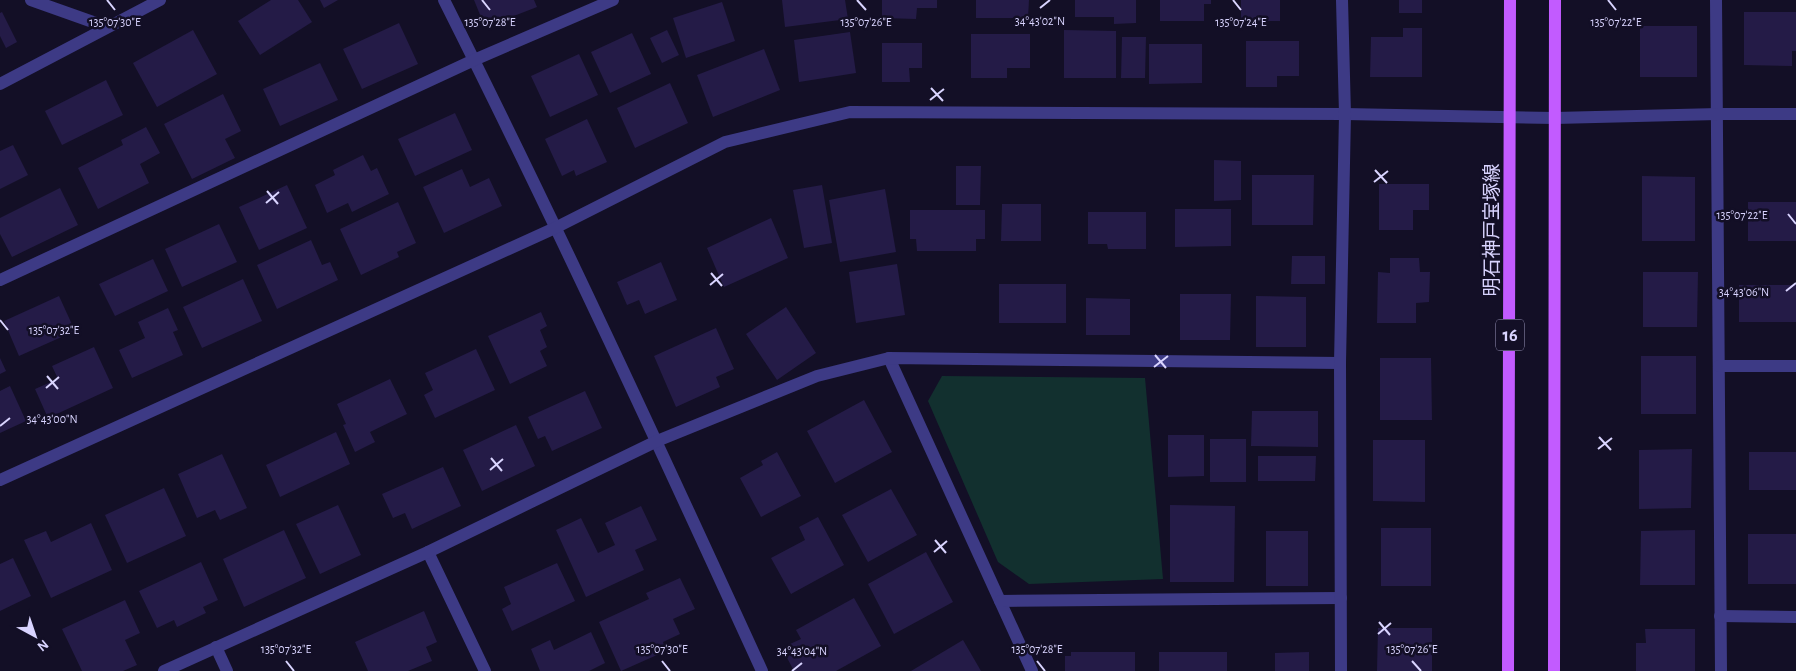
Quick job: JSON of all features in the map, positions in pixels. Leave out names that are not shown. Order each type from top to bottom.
[{"type":"main road","name":"明石神戸宝塚線","points":[[1508,671],[1510,0]]},
{"type":"main road","points":[[1554,0],[1554,671]]},
{"type":"street","points":[[30,0],[106,27]]},
{"type":"street","points":[[0,84],[160,0]]},
{"type":"street","points":[[444,0],[657,441],[762,671]]},
{"type":"street","points":[[0,280],[474,60],[613,0]]},
{"type":"street","points":[[1341,671],[1340,364],[1345,114],[1342,0]]},
{"type":"street","points":[[1716,0],[1721,671]]},
{"type":"street","points":[[0,480],[555,228],[725,142],[850,112],[1345,114],[1555,118],[1796,114]]},
{"type":"street","points":[[164,671],[428,552],[657,441],[816,376],[889,358],[1340,364]]},
{"type":"street","points":[[889,358],[1032,671]]},
{"type":"street","points":[[1719,366],[1796,366]]},
{"type":"street","points":[[428,552],[485,671]]},
{"type":"street","points":[[1000,601],[1341,598]]},
{"type":"street","points":[[1720,616],[1796,617]]},
{"type":"street","points":[[216,647],[227,671]]},
{"type":"green space","points":[[942,376],[1145,378],[1163,579],[1029,584],[998,562],[928,401]]},
{"type":"building","points":[[271,0],[298,0],[312,22],[260,55],[238,21]]},
{"type":"building","points":[[320,0],[338,0],[324,8]]},
{"type":"building","points":[[474,0],[534,0],[537,7],[485,27]]},
{"type":"building","points":[[782,0],[845,0],[848,19],[785,27]]},
{"type":"building","points":[[882,0],[937,0],[937,8],[917,8],[916,19],[882,18]]},
{"type":"building","points":[[976,0],[1029,0],[1028,18],[976,18]]},
{"type":"building","points":[[1075,0],[1136,0],[1136,23],[1114,24],[1114,17],[1075,17]]},
{"type":"building","points":[[1160,0],[1211,0],[1211,4],[1204,4],[1204,21],[1160,21]]},
{"type":"building","points":[[1241,0],[1280,0],[1280,21],[1241,21]]},
{"type":"building","points":[[1399,0],[1422,0],[1422,13],[1399,13]]},
{"type":"building","points":[[722,2],[735,41],[686,58],[673,18]]},
{"type":"building","points":[[2,12],[17,42],[6,48],[0,36],[0,13]]},
{"type":"building","points":[[1744,12],[1796,12],[1796,51],[1792,51],[1792,66],[1744,65]]},
{"type":"building","points":[[399,23],[418,64],[362,89],[343,49]]},
{"type":"building","points":[[1640,26],[1697,26],[1697,77],[1640,77]]},
{"type":"building","points":[[1403,28],[1422,28],[1422,77],[1370,77],[1371,37],[1403,37]]},
{"type":"building","points":[[193,30],[217,74],[157,107],[133,63]]},
{"type":"building","points":[[667,30],[679,55],[662,63],[650,38]]},
{"type":"building","points":[[1064,30],[1116,31],[1116,78],[1064,78]]},
{"type":"building","points":[[850,32],[856,73],[799,82],[794,40]]},
{"type":"building","points":[[632,33],[651,74],[610,93],[591,52]]},
{"type":"building","points":[[971,34],[1030,34],[1030,68],[1007,68],[1007,78],[971,78]]},
{"type":"building","points":[[1122,37],[1146,37],[1145,78],[1121,78]]},
{"type":"building","points":[[1246,41],[1299,41],[1299,76],[1277,76],[1277,87],[1246,87]]},
{"type":"building","points":[[882,43],[922,43],[922,68],[909,68],[910,82],[882,82]]},
{"type":"building","points":[[1149,44],[1202,44],[1202,83],[1149,84]]},
{"type":"building","points":[[764,49],[780,90],[713,117],[697,75]]},
{"type":"building","points":[[579,54],[598,95],[550,117],[531,76]]},
{"type":"building","points":[[320,63],[338,100],[280,126],[263,89]]},
{"type":"building","points":[[106,80],[123,115],[62,145],[45,111]]},
{"type":"building","points":[[670,83],[688,123],[635,148],[617,108]]},
{"type":"building","points":[[223,94],[241,131],[225,139],[235,158],[192,179],[164,124]]},
{"type":"building","points":[[455,113],[472,150],[415,176],[398,139]]},
{"type":"building","points":[[587,119],[607,162],[576,176],[574,170],[562,176],[545,139]]},
{"type":"building","points":[[146,127],[160,153],[140,164],[149,183],[98,209],[78,168],[123,145],[121,140]]},
{"type":"building","points":[[13,145],[28,175],[0,189],[0,151]]},
{"type":"building","points":[[363,155],[371,171],[377,168],[389,194],[352,212],[348,203],[327,213],[315,185],[335,175],[333,170]]},
{"type":"building","points":[[1214,160],[1241,161],[1241,200],[1214,201]]},
{"type":"building","points":[[956,166],[981,166],[980,205],[956,205]]},
{"type":"building","points":[[462,169],[470,187],[489,178],[502,206],[444,233],[423,187]]},
{"type":"building","points":[[1252,175],[1314,175],[1313,225],[1252,225]]},
{"type":"building","points":[[1642,176],[1695,177],[1695,241],[1642,241]]},
{"type":"building","points":[[1379,184],[1429,184],[1429,210],[1413,210],[1413,230],[1379,230]]},
{"type":"building","points":[[287,185],[307,228],[259,250],[239,207]]},
{"type":"building","points":[[822,185],[832,243],[804,248],[793,190]]},
{"type":"building","points":[[60,188],[78,225],[12,257],[0,234],[0,218]]},
{"type":"building","points":[[885,189],[896,252],[840,262],[829,200]]},
{"type":"building","points":[[398,202],[416,243],[397,252],[399,257],[361,275],[340,229]]},
{"type":"building","points":[[1748,202],[1796,202],[1796,241],[1748,241]]},
{"type":"building","points":[[1002,204],[1041,204],[1041,241],[1001,241]]},
{"type":"building","points":[[1175,209],[1231,209],[1231,246],[1175,247]]},
{"type":"building","points":[[910,210],[985,210],[985,239],[976,239],[976,251],[917,251],[916,239],[910,239]]},
{"type":"building","points":[[1088,212],[1146,212],[1146,249],[1108,249],[1107,244],[1088,244]]},
{"type":"building","points":[[771,218],[788,258],[724,287],[707,248]]},
{"type":"building","points":[[219,224],[237,262],[182,287],[165,249]]},
{"type":"building","points":[[311,240],[322,265],[330,262],[338,280],[277,309],[257,265]]},
{"type":"building","points":[[1292,256],[1325,256],[1325,284],[1291,284]]},
{"type":"building","points":[[1390,258],[1419,258],[1420,272],[1430,272],[1429,302],[1416,303],[1416,323],[1377,323],[1378,272],[1390,273]]},
{"type":"building","points":[[153,259],[168,291],[115,316],[99,284]]},
{"type":"building","points":[[661,262],[677,300],[645,314],[639,300],[627,305],[617,282]]},
{"type":"building","points":[[897,264],[905,315],[856,323],[849,272]]},
{"type":"building","points":[[1643,272],[1698,272],[1697,327],[1643,327]]},
{"type":"building","points":[[243,279],[262,321],[202,348],[183,307]]},
{"type":"building","points":[[999,284],[1066,284],[1066,323],[999,323]]},
{"type":"building","points":[[1739,285],[1796,285],[1796,322],[1739,322]]},
{"type":"building","points":[[1180,294],[1231,294],[1230,340],[1180,340]]},
{"type":"building","points":[[59,296],[75,331],[19,356],[4,321]]},
{"type":"building","points":[[1256,296],[1306,297],[1306,347],[1256,347]]},
{"type":"building","points":[[1086,298],[1130,299],[1130,335],[1086,335]]},
{"type":"building","points":[[786,307],[816,353],[777,380],[746,334]]},
{"type":"building","points":[[168,308],[178,330],[173,332],[183,355],[132,378],[119,350],[145,338],[138,322]]},
{"type":"building","points":[[541,312],[547,326],[540,330],[547,347],[540,351],[547,366],[510,384],[488,336]]},
{"type":"building","points":[[716,328],[734,369],[716,377],[720,387],[676,407],[654,356]]},
{"type":"building","points":[[94,347],[113,388],[48,418],[35,389],[58,379],[52,366]]},
{"type":"building","points":[[476,349],[495,390],[435,418],[424,395],[433,390],[425,373]]},
{"type":"building","points":[[1641,356],[1696,356],[1696,414],[1641,414]]},
{"type":"building","points":[[0,358],[6,371],[0,374]]},
{"type":"building","points":[[1380,358],[1431,358],[1432,420],[1380,420]]},
{"type":"building","points":[[390,379],[407,414],[370,432],[375,442],[355,452],[343,425],[346,424],[337,404]]},
{"type":"building","points":[[10,386],[26,421],[0,433],[0,391]]},
{"type":"building","points":[[585,391],[602,428],[552,451],[545,436],[538,439],[528,417]]},
{"type":"building","points":[[864,400],[892,452],[835,483],[807,431]]},
{"type":"building","points":[[1252,411],[1318,411],[1318,447],[1251,446]]},
{"type":"building","points":[[516,425],[535,466],[482,491],[463,450]]},
{"type":"building","points":[[336,432],[350,464],[280,497],[266,465]]},
{"type":"building","points":[[1168,435],[1204,435],[1204,476],[1168,477]]},
{"type":"building","points":[[1210,439],[1246,439],[1246,482],[1210,482]]},
{"type":"building","points":[[1373,440],[1425,440],[1425,502],[1373,501]]},
{"type":"building","points":[[1692,449],[1691,508],[1639,509],[1639,450]]},
{"type":"building","points":[[777,452],[801,496],[761,517],[740,478],[763,465],[761,461]]},
{"type":"building","points":[[1749,452],[1796,452],[1796,490],[1749,490]]},
{"type":"building","points":[[222,454],[247,508],[220,520],[215,510],[197,518],[178,474]]},
{"type":"building","points":[[1258,456],[1316,456],[1315,481],[1258,481]]},
{"type":"building","points":[[443,467],[461,506],[412,529],[405,513],[393,518],[382,494]]},
{"type":"building","points":[[164,488],[186,536],[127,563],[105,515]]},
{"type":"building","points":[[891,489],[917,535],[868,562],[842,515]]},
{"type":"building","points":[[338,505],[361,555],[320,574],[296,524]]},
{"type":"building","points":[[1170,505],[1235,506],[1234,582],[1170,582]]},
{"type":"building","points":[[641,506],[657,540],[635,550],[644,570],[586,597],[556,530],[581,518],[598,553],[615,545],[605,523]]},
{"type":"building","points":[[818,517],[844,565],[791,594],[771,558],[805,540],[799,527]]},
{"type":"building","points":[[91,523],[112,570],[51,598],[24,540],[46,531],[51,542]]},
{"type":"building","points":[[1381,528],[1431,528],[1431,586],[1381,586]]},
{"type":"building","points":[[284,530],[306,578],[244,607],[223,559]]},
{"type":"building","points":[[1695,530],[1695,585],[1640,585],[1641,531]]},
{"type":"building","points":[[1266,531],[1308,531],[1308,586],[1266,586]]},
{"type":"building","points":[[1748,534],[1796,534],[1796,584],[1748,584]]},
{"type":"building","points":[[926,552],[953,602],[894,634],[868,584]]},
{"type":"building","points":[[13,558],[31,596],[0,611],[0,564]]},
{"type":"building","points":[[201,562],[218,600],[203,607],[206,613],[177,627],[174,620],[157,628],[139,591]]},
{"type":"building","points":[[557,563],[575,601],[512,631],[502,609],[511,604],[504,587]]},
{"type":"building","points":[[680,578],[695,609],[673,619],[680,634],[663,642],[666,651],[621,671],[599,622],[649,599],[646,593]]},
{"type":"building","points":[[854,598],[881,646],[836,671],[794,671],[784,652],[792,647],[790,644],[801,639],[796,630]]},
{"type":"building","points":[[125,600],[140,633],[125,640],[137,665],[123,671],[82,671],[62,629]]},
{"type":"building","points":[[424,611],[437,642],[426,647],[432,661],[408,671],[368,671],[355,642]]},
{"type":"building","points":[[1378,628],[1432,628],[1432,671],[1377,671]]},
{"type":"building","points":[[1645,629],[1695,629],[1695,671],[1636,671],[1636,643],[1646,643]]},
{"type":"building","points":[[591,632],[605,663],[589,671],[540,671],[531,649],[550,640],[554,650]]},
{"type":"building","points":[[963,640],[981,671],[911,671]]},
{"type":"building","points":[[1071,652],[1135,652],[1135,671],[1065,671],[1065,656],[1071,656]]},
{"type":"building","points":[[1159,652],[1227,652],[1227,671],[1159,671]]},
{"type":"building","points":[[1309,652],[1309,671],[1275,671],[1275,653]]}]
